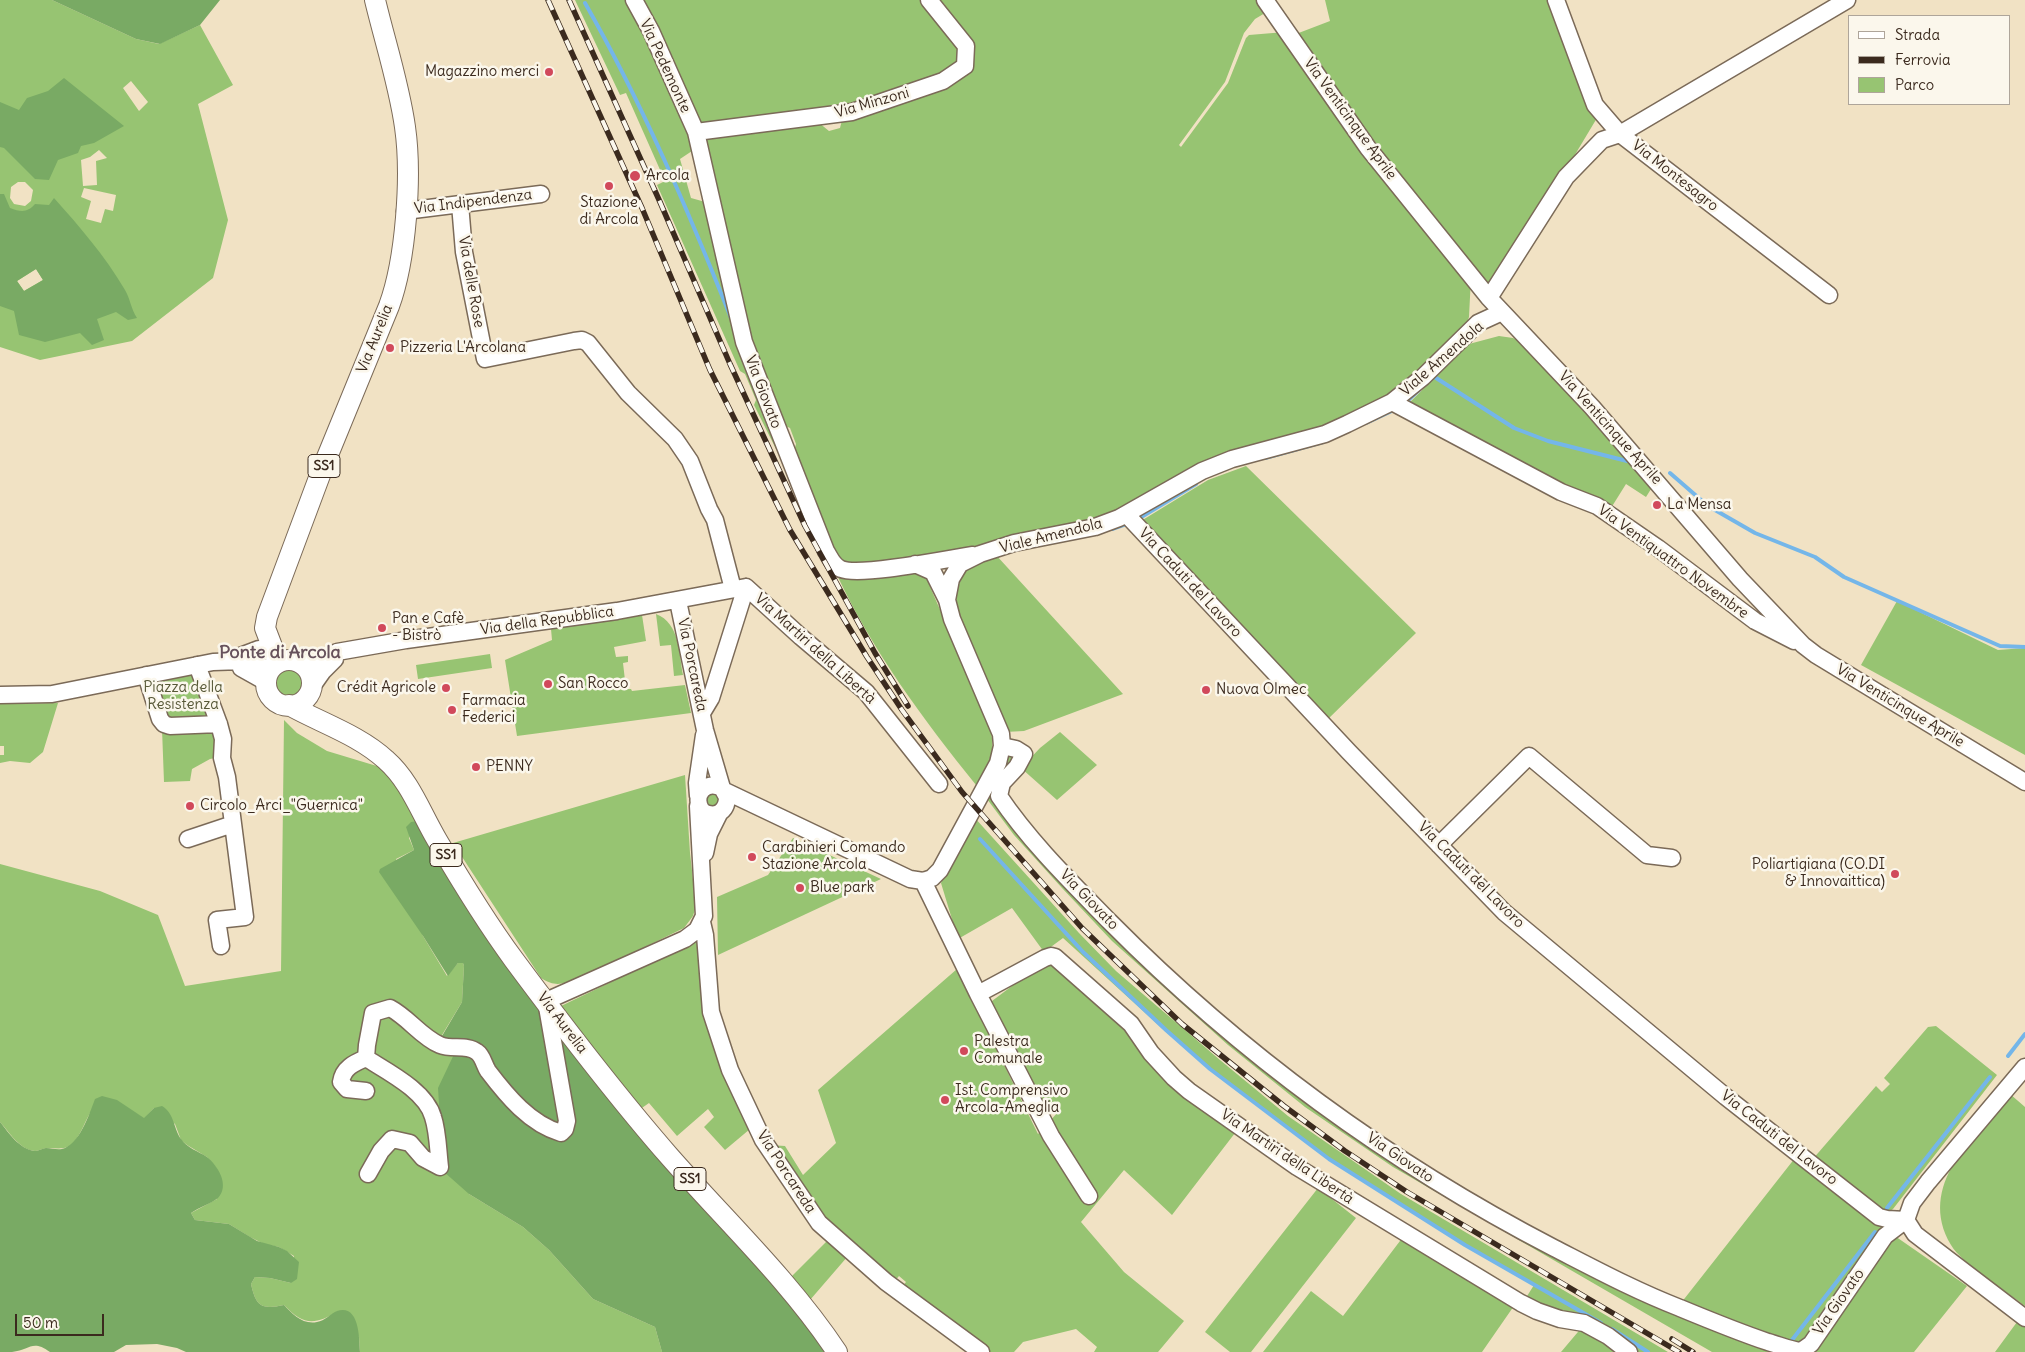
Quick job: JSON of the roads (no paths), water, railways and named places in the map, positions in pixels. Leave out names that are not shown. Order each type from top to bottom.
[{"type":"main road","name":"Via Aurelia","points":[[265,628],[269,608],[394,291],[401,258],[407,177],[405,128],[375,0]]},
{"type":"main road","name":"SS1","points":[[265,628],[259,653],[271,671]]},
{"type":"main road","name":"SS1","points":[[265,628],[271,671],[269,694],[277,702],[289,706]]},
{"type":"main road","points":[[271,671],[294,660],[309,683],[300,702],[289,706]]},
{"type":"main road","name":"SS1","points":[[309,683],[332,726]]},
{"type":"main road","name":"Via Aurelia","points":[[289,706],[361,741],[387,760],[407,786],[482,913],[513,958],[606,1080],[662,1148],[792,1291],[819,1325],[837,1352]]},
{"type":"street","name":"Via Pedemonte","points":[[634,0],[651,31],[696,132]]},
{"type":"street","name":"Via Minzoni","points":[[696,132],[852,112],[943,81],[965,66],[966,46],[929,0]]},
{"type":"street","name":"Via Venticinque Aprile","points":[[1265,0],[1368,148],[1489,298],[1592,406],[1740,579],[1803,645],[1838,669],[2025,782]]},
{"type":"street","points":[[1556,0],[1594,105],[1620,134],[1848,0]]},
{"type":"street","name":"Via Giovato","points":[[696,132],[744,342],[826,551],[838,568],[864,571],[980,554]]},
{"type":"street","name":"Via Montesagro","points":[[1489,298],[1566,177],[1602,140],[1620,134],[1829,295]]},
{"type":"street","name":"Via Indipendenza","points":[[405,210],[541,194]]},
{"type":"street","name":"Via delle Rose","points":[[460,204],[464,252],[484,359],[582,340],[592,346],[608,370],[675,439],[690,460],[740,588]]},
{"type":"street","name":"Viale Amendola","points":[[946,600],[951,579],[960,564],[980,554],[1014,543],[1131,520],[1202,471],[1232,459],[1325,434],[1400,406],[1423,377],[1478,323],[1502,312]]},
{"type":"street","name":"Via Ventiquattro Novembre","points":[[1400,406],[1561,492],[1597,506],[1658,548],[1755,621],[1803,645]]},
{"type":"street","name":"Via Caduti del Lavoro","points":[[1131,520],[1504,912],[1726,1097],[1879,1217],[1906,1220]]},
{"type":"street","points":[[698,801],[703,788],[712,785],[748,801],[760,810],[910,878],[923,881],[932,878],[940,870],[998,763],[1002,746],[1002,734],[933,572],[915,564]]},
{"type":"street","points":[[702,713],[711,698],[740,588]]},
{"type":"street","name":"Via della Repubblica","points":[[309,683],[333,660],[347,650],[678,601],[740,588]]},
{"type":"street","name":"Via Martiri della Libertà","points":[[740,588],[866,692],[939,784]]},
{"type":"street","name":"Via Porcareda","points":[[678,601],[705,730]]},
{"type":"street","points":[[228,661],[259,649]]},
{"type":"street","points":[[0,694],[52,694],[197,665],[228,661],[243,661],[271,671]]},
{"type":"street","points":[[197,665],[223,739],[222,758],[245,917],[217,920],[221,946]]},
{"type":"street","points":[[146,676],[160,719],[164,724],[170,726],[219,724]]},
{"type":"street","points":[[702,870],[709,834],[722,811],[727,797],[723,790],[705,730]]},
{"type":"street","points":[[702,870],[697,782],[705,730]]},
{"type":"street","name":"Via Giovato","points":[[1002,746],[1016,749],[1024,754],[1017,767],[1002,783],[999,796],[1014,818],[1073,885],[1156,968],[1237,1039],[1314,1098],[1404,1162],[1500,1220],[1647,1295],[1737,1332],[1801,1351],[1811,1344],[1885,1236],[1906,1220]]},
{"type":"street","points":[[1439,845],[1529,756],[1647,855],[1672,858]]},
{"type":"street","points":[[698,801],[707,814],[722,811],[760,810]]},
{"type":"street","points":[[188,838],[215,833],[233,824]]},
{"type":"street","name":"Via Porcareda","points":[[702,870],[704,916],[702,922],[705,935],[711,1012],[730,1070],[763,1140],[819,1223],[886,1282],[981,1352]]},
{"type":"street","points":[[923,881],[978,994],[1051,1136],[1089,1196]]},
{"type":"street","points":[[366,1058],[366,1045],[373,1013],[390,1008],[400,1013],[441,1046],[473,1048],[480,1053],[486,1069],[520,1107],[538,1124],[561,1132],[565,1129],[567,1121],[546,1001],[685,939],[697,930],[702,922]]},
{"type":"street","name":"Via Martiri della Libertà","points":[[978,994],[1045,958],[1055,957],[1131,1024],[1151,1053],[1174,1078],[1296,1167],[1521,1304],[1552,1316],[1584,1323],[1608,1336],[1629,1352]]},
{"type":"street","points":[[366,1058],[355,1062],[342,1073],[341,1082],[347,1089],[366,1091]]},
{"type":"street","points":[[366,1058],[406,1084],[426,1101],[433,1117],[440,1167],[423,1158],[410,1143],[392,1139],[381,1152],[368,1174]]},
{"type":"street","points":[[2025,1067],[1912,1203],[1906,1220],[1915,1234],[2025,1318]]},
{"type":"waterway","points":[[585,3],[645,118],[698,237],[731,318]]},
{"type":"waterway","points":[[1433,376],[1514,428],[1548,441],[1627,461]]},
{"type":"waterway","points":[[1404,404],[1419,390]]},
{"type":"waterway","points":[[1366,423],[1396,409]]},
{"type":"waterway","points":[[1265,458],[1323,442]]},
{"type":"waterway","points":[[1670,473],[1708,506],[1755,533],[1815,557],[1844,577],[2000,646],[2025,647]]},
{"type":"waterway","points":[[1138,519],[1196,484]]},
{"type":"waterway","points":[[1112,529],[1129,523]]},
{"type":"waterway","points":[[980,839],[1083,952],[1210,1069],[1329,1159],[1465,1245],[1601,1323]]},
{"type":"waterway","points":[[2008,1056],[2025,1034]]},
{"type":"waterway","points":[[1887,1208],[1990,1077]]},
{"type":"waterway","points":[[1792,1340],[1875,1232]]},
{"type":"waterway","points":[[1612,1329],[1648,1352]]},
{"type":"railway","points":[[548,0],[642,208],[710,370],[790,530],[867,657],[902,710],[962,792],[1082,928],[1182,1024],[1284,1106],[1345,1151],[1407,1192],[1679,1352]]},
{"type":"railway","points":[[569,0],[660,202],[730,364],[805,526],[875,653],[908,706]]},
{"type":"railway","points":[[1672,1339],[1693,1352]]},
{"type":"place","name":"Magazzino merci","points":[[549,72]]},
{"type":"place","name":"Arcola","points":[[635,176]]},
{"type":"place","name":"Stazione di Arcola","points":[[609,186]]},
{"type":"place","name":"Pizzeria L'Arcolana","points":[[390,348]]},
{"type":"place","name":"La Mensa","points":[[1657,505]]},
{"type":"place","name":"Pan e Cafè - Bistrò","points":[[382,628]]},
{"type":"place","name":"San Rocco","points":[[548,684]]},
{"type":"place","name":"Crédit Agricole","points":[[446,688]]},
{"type":"place","name":"Nuova Olmec","points":[[1206,690]]},
{"type":"place","name":"Farmacia Federici","points":[[452,710]]},
{"type":"place","name":"PENNY","points":[[476,767]]},
{"type":"place","name":"Circolo_Arci_\"Guernica\"","points":[[190,806]]},
{"type":"place","name":"Carabinieri Comando Stazione Arcola","points":[[752,857]]},
{"type":"place","name":"Poliartigiana (CO.DI & Innovaittica)","points":[[1895,874]]},
{"type":"place","name":"Blue park","points":[[800,888]]},
{"type":"place","name":"Palestra Comunale","points":[[964,1051]]},
{"type":"place","name":"Ist. Comprensivo Arcola-Ameglia","points":[[945,1100]]},
{"type":"district","name":"Ponte di Arcola","points":[[280,653]]},
{"type":"park label","name":"Piazza della Resistenza","points":[[183,696]]}]
